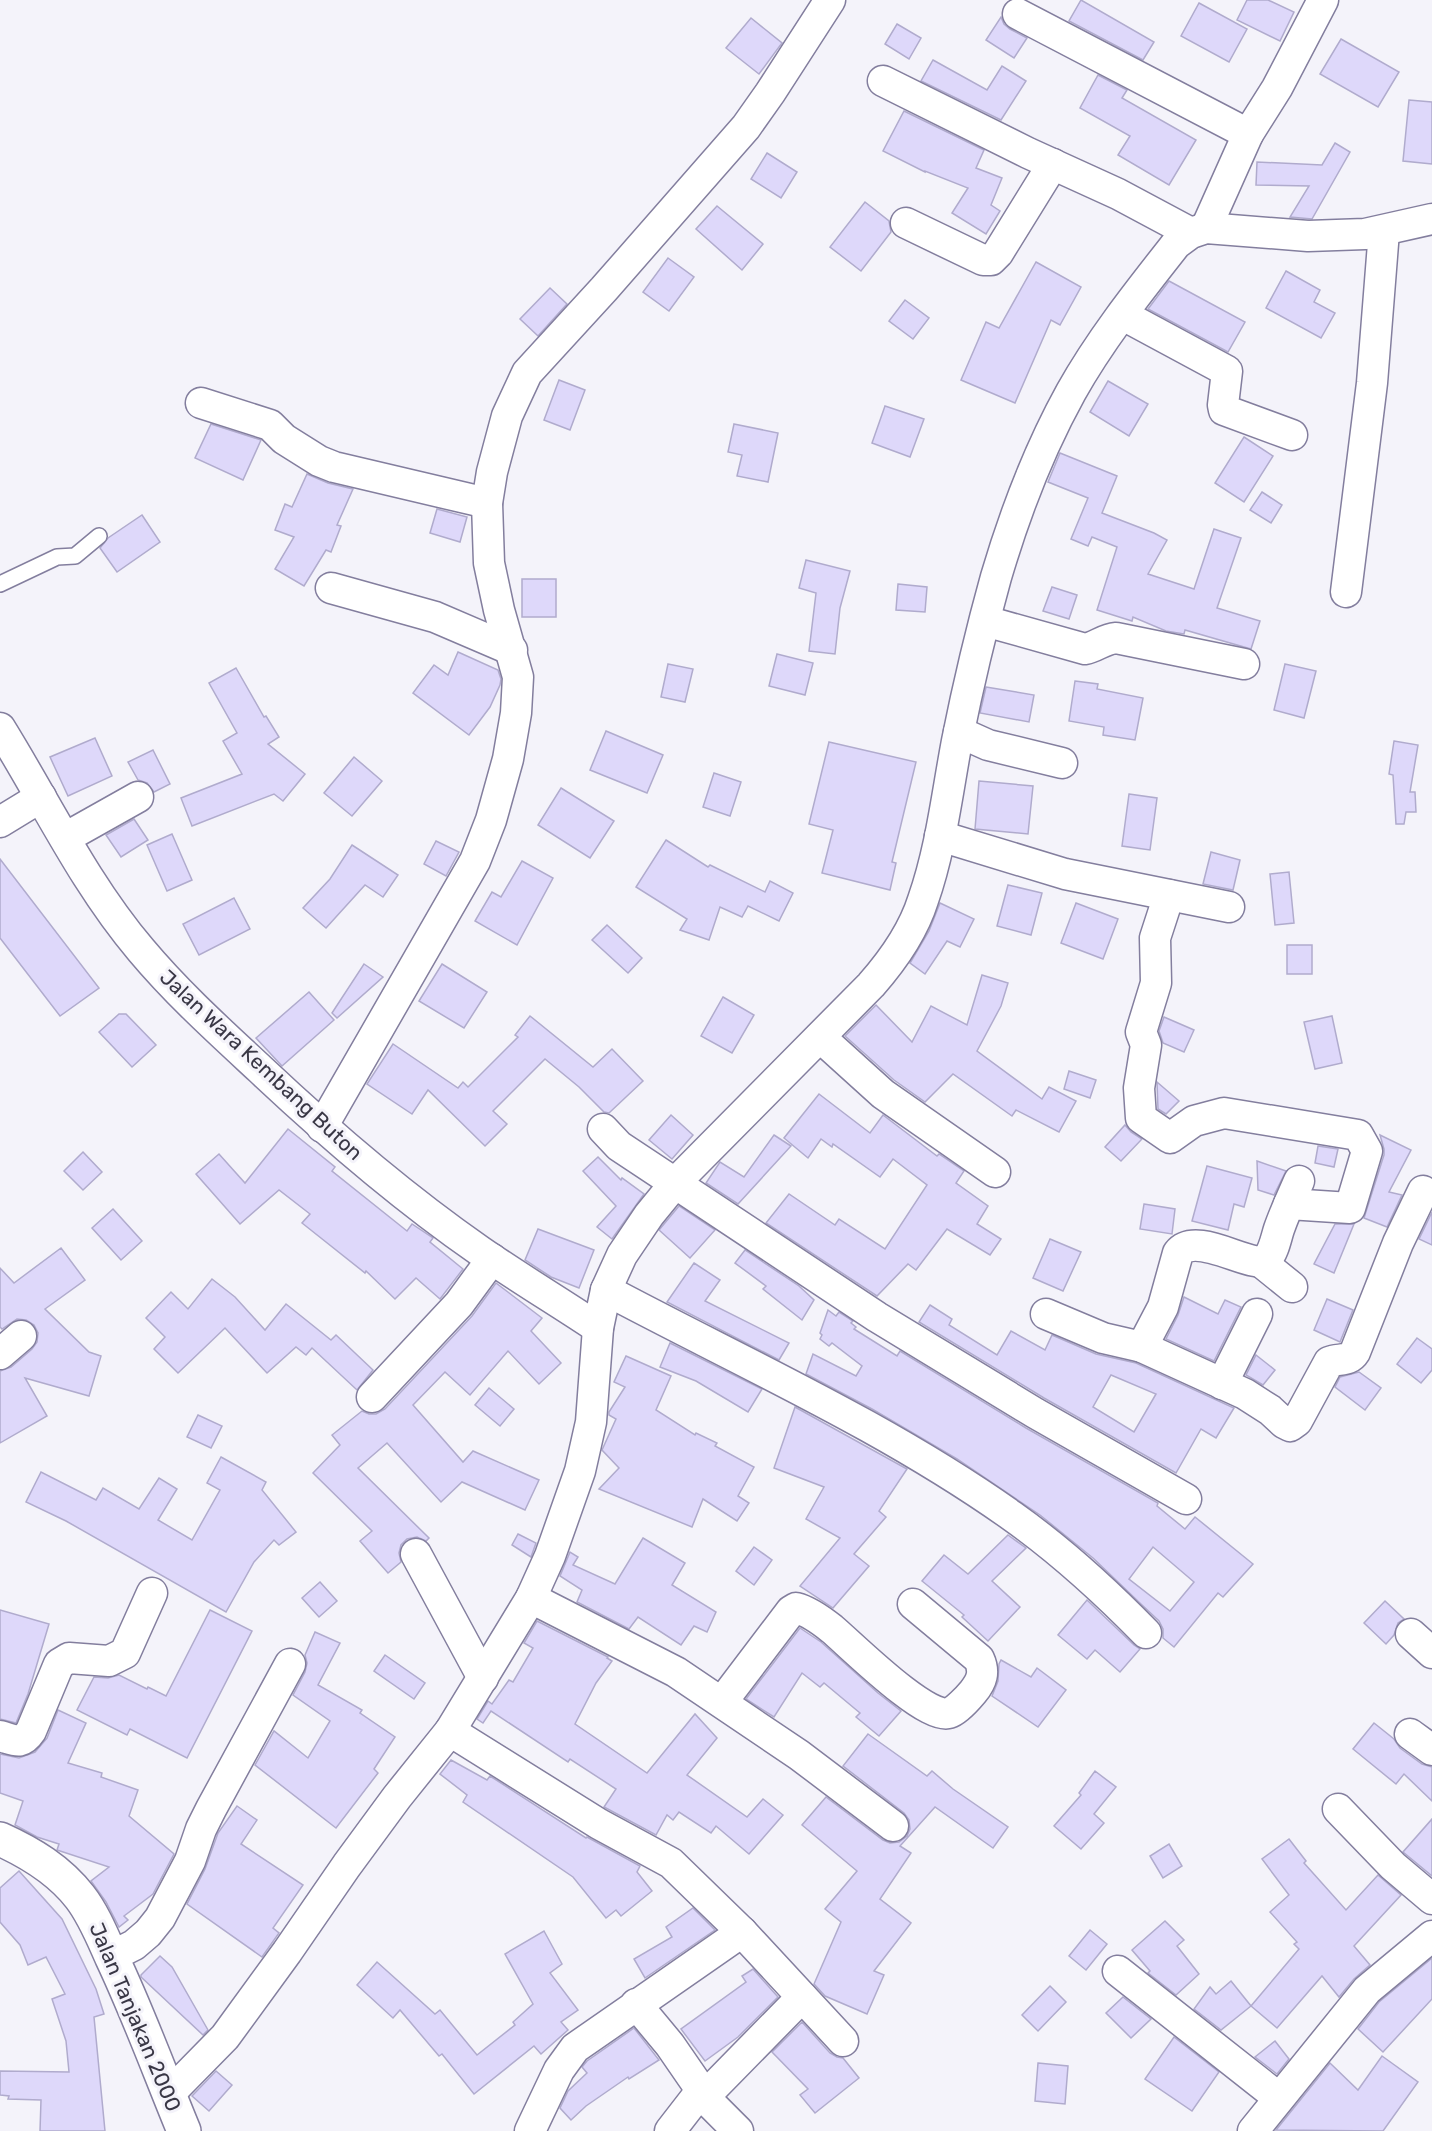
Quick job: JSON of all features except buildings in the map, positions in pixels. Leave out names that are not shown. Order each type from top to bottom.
[{"type":"street","points":[[322,1127],[475,861],[491,820],[508,759],[516,713],[518,677],[499,610],[489,563],[487,503],[492,472],[507,416],[527,373],[746,127],[830,0]]},
{"type":"street","points":[[169,2094],[225,2037],[366,1839],[450,1731],[531,1598],[550,1556],[580,1471],[591,1422],[598,1328],[606,1290],[622,1255],[649,1215],[676,1182],[872,985],[891,962],[908,934],[923,902],[940,836],[959,732],[996,576],[1029,483],[1071,392],[1104,340],[1176,244],[1198,231],[1248,134],[1277,88],[1323,0]]},
{"type":"street","points":[[1018,14],[1248,134]]},
{"type":"street","points":[[883,81],[1053,164],[1198,231],[1308,236],[1365,234],[1432,219]]},
{"type":"street","points":[[906,223],[983,260],[991,260],[998,253],[1053,164]]},
{"type":"street","points":[[1346,592],[1372,384],[1384,231]]},
{"type":"street","points":[[1123,315],[1227,371],[1224,410],[1292,435]]},
{"type":"street","points":[[201,403],[270,425],[284,439],[319,461],[487,503]]},
{"type":"street","points":[[331,588],[435,616],[512,650]]},
{"type":"street","points":[[985,621],[1085,649],[1092,648],[1105,639],[1116,638],[1244,664]]},
{"type":"street","name":"Jalan Wara Kembang Buton","points":[[0,728],[64,838],[113,913],[140,949],[226,1038],[322,1127],[396,1189],[492,1259],[598,1328]]},
{"type":"street","points":[[959,732],[988,745],[1062,763]]},
{"type":"street","points":[[64,838],[138,797]]},
{"type":"street","points":[[0,822],[41,798]]},
{"type":"street","points":[[940,836],[1065,874],[1229,907]]},
{"type":"street","points":[[1169,895],[1155,938],[1156,983],[1141,1032],[1146,1045],[1139,1088],[1141,1118],[1170,1138],[1194,1121],[1224,1113],[1358,1135],[1368,1151],[1350,1208],[1294,1192],[1275,1244],[1266,1259],[1261,1262]]},
{"type":"street","points":[[820,1037],[883,1094],[995,1172]]},
{"type":"street","points":[[603,1129],[619,1146],[877,1317],[1035,1413],[1186,1500]]},
{"type":"street","points":[[1046,1314],[1103,1338],[1142,1347],[1245,1394],[1270,1410],[1284,1424],[1290,1425],[1296,1421],[1329,1362],[1347,1359],[1355,1352],[1398,1243],[1423,1191]]},
{"type":"street","points":[[1142,1347],[1163,1306],[1178,1253],[1181,1250],[1189,1247],[1211,1247],[1261,1262],[1292,1287]]},
{"type":"street","points":[[372,1397],[459,1304],[492,1259]]},
{"type":"street","points":[[606,1290],[854,1418],[969,1486],[1015,1518],[1056,1551],[1114,1601],[1146,1633]]},
{"type":"street","points":[[1222,1384],[1257,1314]]},
{"type":"street","points":[[416,1554],[483,1678]]},
{"type":"street","points":[[0,1736],[18,1741],[25,1740],[31,1731],[59,1664],[69,1658],[108,1661],[125,1653],[152,1593]]},
{"type":"street","points":[[531,1598],[676,1672],[816,1767],[893,1826]]},
{"type":"street","points":[[722,1702],[791,1611],[796,1608],[831,1628],[880,1673],[920,1703],[935,1712],[951,1713],[973,1692],[983,1676],[983,1668],[979,1659],[913,1604]]},
{"type":"street","points":[[112,1956],[134,1945],[160,1918],[190,1861],[211,1809],[290,1664]]},
{"type":"street","points":[[450,1731],[599,1824],[670,1863],[742,1932],[843,2041]]},
{"type":"street","points":[[1338,1809],[1393,1866],[1432,1899]]},
{"type":"street","name":"Jalan Tanjakan 2000","points":[[0,1839],[31,1854],[60,1876],[81,1898],[112,1956],[184,2131]]},
{"type":"street","points":[[531,2131],[559,2070],[575,2048],[742,1932]]},
{"type":"street","points":[[1252,2131],[1368,1990],[1432,1936]]},
{"type":"street","points":[[1118,1971],[1279,2098]]},
{"type":"street","points":[[670,2131],[703,2093],[802,1997]]},
{"type":"street","points":[[636,2004],[670,2045],[703,2093],[738,2131]]},
{"type":"lane","points":[[0,584],[57,557],[75,556],[99,536]]}]
